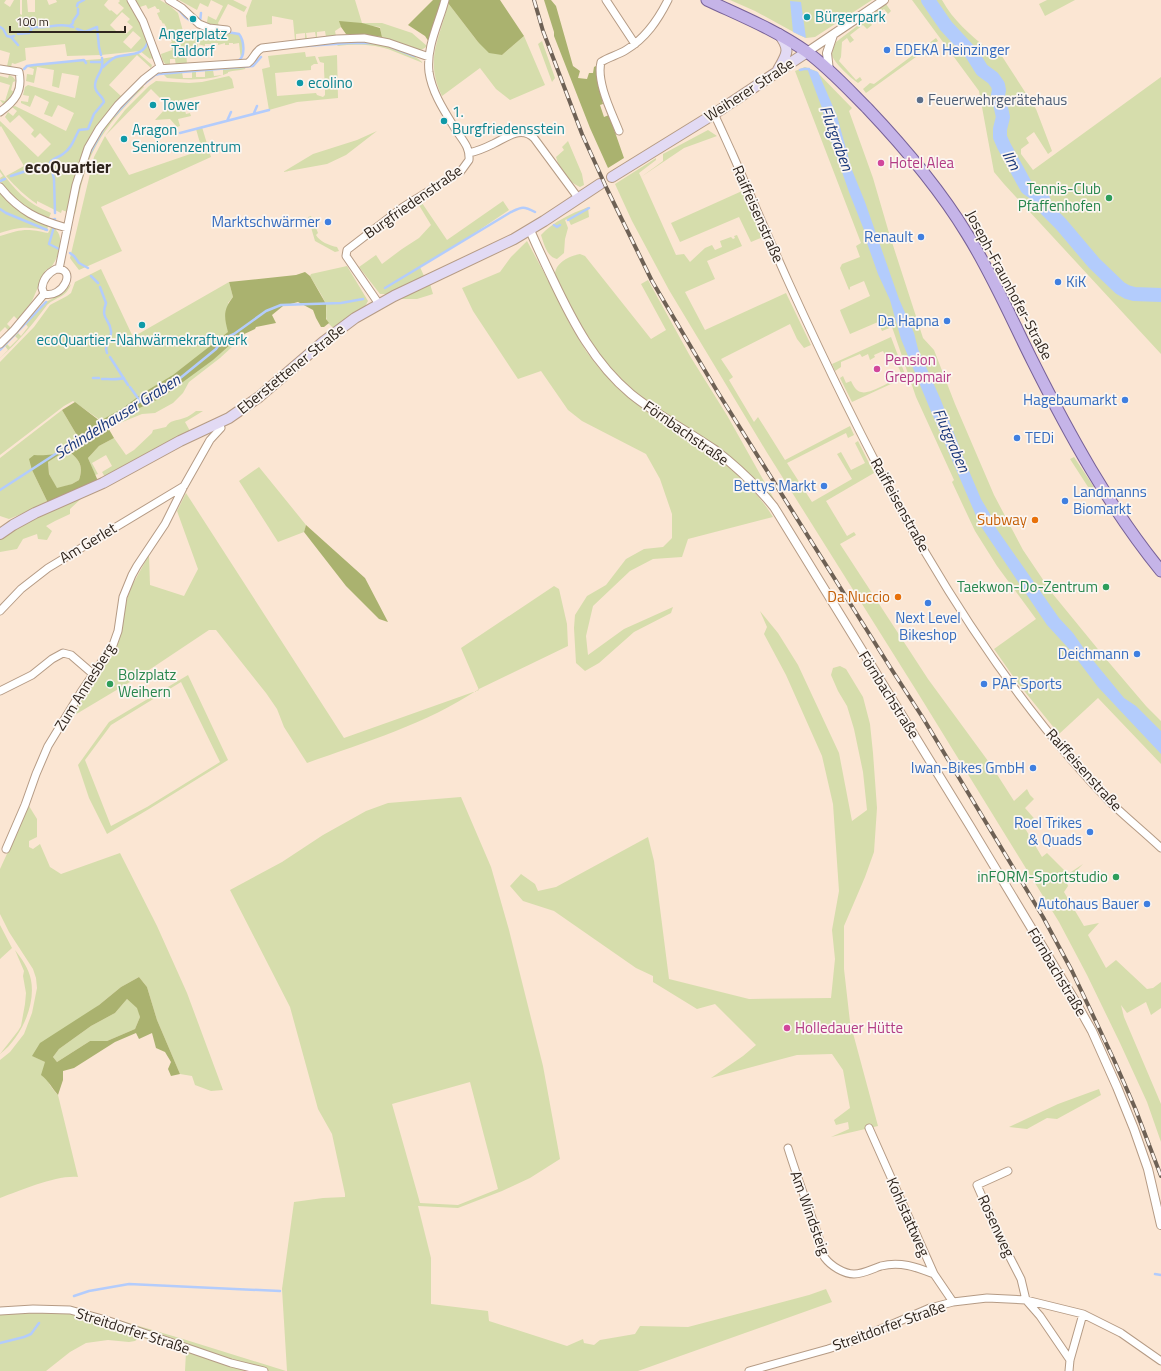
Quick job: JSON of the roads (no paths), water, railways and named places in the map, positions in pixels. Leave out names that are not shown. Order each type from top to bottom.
[{"type":"main road","name":"Joseph-Fraunhofer-Straße","points":[[708,0],[777,33],[812,53],[899,142],[922,170],[945,199],[976,248],[1050,395],[1102,488],[1131,532],[1161,571]]},
{"type":"main road","points":[[777,33],[787,48],[786,56],[778,71]]},
{"type":"main road","name":"Weiherer Straße","points":[[612,177],[714,114],[793,61],[812,53]]},
{"type":"main road","points":[[578,199],[600,184]]},
{"type":"main road","name":"Eberstettener Straße","points":[[1,531],[35,513],[103,483],[180,441],[219,424],[251,403],[343,326],[379,304],[496,248],[530,230],[578,199]]},
{"type":"street","points":[[131,0],[143,21],[162,69]]},
{"type":"street","points":[[169,0],[182,8],[199,24],[209,28],[227,30]]},
{"type":"street","name":"Burgfriedenstraße","points":[[379,304],[346,256],[347,250],[404,207],[461,170],[467,163],[469,153],[435,94],[429,73],[429,51],[445,0]]},
{"type":"street","points":[[606,0],[635,44]]},
{"type":"street","points":[[619,131],[604,93],[600,65],[603,61],[635,44],[650,28],[668,0]]},
{"type":"street","name":"Weiherer Straße","points":[[812,53],[833,35],[884,0]]},
{"type":"street","points":[[829,71],[827,53],[833,35]]},
{"type":"street","points":[[59,269],[80,173],[93,138],[107,118],[134,88],[153,71],[162,69],[248,63],[256,52],[262,48],[342,39],[374,39],[429,57]]},
{"type":"street","points":[[0,69],[19,72],[20,78],[15,98],[0,112]]},
{"type":"street","name":"Raiffeisenstraße","points":[[714,114],[788,281],[850,412],[898,504],[931,561],[990,654],[1047,730],[1107,798],[1161,848]]},
{"type":"street","points":[[469,153],[484,148],[514,133],[528,133],[534,138],[578,199]]},
{"type":"street","points":[[0,187],[12,200],[30,215],[42,221],[67,228]]},
{"type":"street","name":"Förnbachstraße","points":[[530,230],[574,325],[603,367],[627,390],[647,406],[725,458],[766,498],[777,513],[970,826],[1092,1031],[1117,1087],[1142,1150],[1161,1225]]},
{"type":"street","points":[[44,294],[48,295],[58,292],[67,282],[68,278],[66,274],[59,269]]},
{"type":"street","points":[[44,294],[42,288],[45,278],[50,272],[59,269]]},
{"type":"street","points":[[0,344],[14,330],[44,294]]},
{"type":"street","name":"Zum Annesberg","points":[[6,849],[48,746],[67,714],[113,645],[118,631],[123,597],[132,575],[165,524],[210,440],[221,428],[219,424]]},
{"type":"street","name":"Am Gerlet","points":[[0,611],[21,589],[48,568],[184,486]]},
{"type":"street","points":[[0,691],[32,675],[52,659],[63,653],[71,655],[93,674]]},
{"type":"street","name":"Kohlstattweg","points":[[869,1128],[934,1274],[953,1302]]},
{"type":"street","name":"Am Windsteig","points":[[788,1148],[819,1237],[823,1256],[826,1260],[839,1269],[853,1274],[882,1266],[904,1264],[918,1267],[934,1274]]},
{"type":"street","name":"Rosenweg","points":[[1008,1171],[976,1185],[1000,1238],[1022,1279],[1024,1296],[1026,1300]]},
{"type":"street","name":"Streitdorfer Straße","points":[[749,1371],[828,1349],[914,1314],[953,1302],[986,1298],[1026,1300],[1084,1314],[1121,1333],[1161,1361]]},
{"type":"street","points":[[1026,1300],[1040,1316],[1070,1360]]},
{"type":"street","name":"Streitdorfer Straße","points":[[0,1311],[33,1308],[70,1310],[106,1320],[232,1363],[264,1371]]},
{"type":"street","points":[[1069,1371],[1070,1360],[1084,1314]]},
{"type":"water","points":[[790,1],[801,2],[806,38],[793,32]]},
{"type":"water","name":"Flutgraben","points":[[807,68],[818,72],[837,116],[852,170],[865,202],[899,299],[914,333],[918,349],[940,398],[981,499],[993,519],[996,528],[1059,618],[1073,633],[1087,653],[1124,698],[1136,706],[1161,731],[1161,754],[1098,687],[1070,650],[1047,625],[980,525],[901,339],[890,300],[878,274]]},
{"type":"waterway","points":[[77,6],[78,3],[84,0]]},
{"type":"waterway","name":"Ilm","points":[[928,0],[946,26],[972,54],[982,70],[993,78],[998,85],[998,95],[1003,117],[1000,137],[1027,188],[1043,199],[1046,209],[1061,224],[1094,263],[1120,288],[1134,294],[1161,295]]},
{"type":"waterway","points":[[70,26],[78,14],[78,9]]},
{"type":"waterway","points":[[178,9],[185,17],[195,24]]},
{"type":"waterway","points":[[200,22],[201,13]]},
{"type":"waterway","points":[[25,24],[32,27]]},
{"type":"waterway","points":[[18,34],[29,33],[33,27],[58,25],[73,27]]},
{"type":"waterway","points":[[0,27],[7,36],[14,36]]},
{"type":"waterway","points":[[77,29],[85,32],[97,27],[101,55]]},
{"type":"waterway","points":[[227,32],[239,34],[241,37],[243,52],[241,59],[238,61]]},
{"type":"waterway","points":[[11,37],[18,45]]},
{"type":"waterway","points":[[103,67],[110,60],[116,57],[135,54],[143,50],[148,41]]},
{"type":"waterway","points":[[306,46],[373,43]]},
{"type":"waterway","points":[[391,47],[414,56]]},
{"type":"waterway","points":[[144,84],[155,75],[159,74],[253,66],[261,57]]},
{"type":"waterway","points":[[55,213],[54,179],[50,163],[52,160],[69,149],[79,130],[88,129],[94,114],[104,102],[95,89],[95,82],[102,67],[102,58]]},
{"type":"waterway","points":[[24,69],[27,66],[84,60],[86,63]]},
{"type":"waterway","points":[[91,62],[102,62]]},
{"type":"waterway","name":"Schindelhauser Graben","points":[[800,70],[809,69]]},
{"type":"waterway","points":[[114,116],[136,92]]},
{"type":"waterway","points":[[254,113],[257,106]]},
{"type":"waterway","points":[[180,133],[269,110]]},
{"type":"waterway","points":[[227,121],[231,112]]},
{"type":"waterway","points":[[90,153],[104,128]]},
{"type":"waterway","points":[[11,176],[35,168],[50,166]]},
{"type":"waterway","points":[[0,181],[5,179]]},
{"type":"waterway","name":"Schindelhauser Graben","points":[[385,288],[511,212],[523,208],[535,212]]},
{"type":"waterway","name":"Schindelhauser Graben","points":[[568,220],[589,208]]},
{"type":"waterway","points":[[0,209],[6,213],[47,230]]},
{"type":"waterway","points":[[50,221],[55,219]]},
{"type":"waterway","points":[[67,244],[71,225]]},
{"type":"waterway","name":"Schindelhauser Graben","points":[[554,225],[557,227],[560,225]]},
{"type":"waterway","points":[[54,227],[49,244],[59,249]]},
{"type":"waterway","points":[[70,253],[79,263],[88,268]]},
{"type":"waterway","points":[[91,276],[98,283]]},
{"type":"waterway","points":[[100,287],[106,303],[104,313],[111,331],[111,336],[106,349],[107,353]]},
{"type":"waterway","name":"Schindelhauser Graben","points":[[0,490],[128,407],[168,388],[216,349],[223,339],[234,334],[266,311],[281,305],[341,303],[363,299]]},
{"type":"waterway","points":[[0,350],[46,302]]},
{"type":"waterway","points":[[110,357],[128,385]]},
{"type":"waterway","points":[[93,378],[99,378]]},
{"type":"waterway","points":[[102,379],[124,378]]},
{"type":"waterway","points":[[130,387],[140,401]]},
{"type":"waterway","points":[[1155,1274],[1161,1275]]},
{"type":"waterway","points":[[74,1296],[89,1291],[129,1284],[280,1291]]},
{"type":"waterway","points":[[0,1343],[31,1334],[39,1323]]},
{"type":"railway","points":[[534,0],[543,31],[582,134],[652,281],[717,391],[923,718],[1043,917],[1072,971],[1114,1060],[1135,1108],[1161,1176]]},
{"type":"place","name":"Bürgerpark","points":[[807,17]]},
{"type":"place","name":"Angerplatz Taldorf","points":[[193,19]]},
{"type":"place","name":"EDEKA Heinzinger","points":[[887,50]]},
{"type":"place","name":"ecolino","points":[[300,83]]},
{"type":"place","name":"Feuerwehrgerätehaus","points":[[920,100]]},
{"type":"place","name":"Tower","points":[[153,105]]},
{"type":"place","name":"1. Burgfriedensstein","points":[[444,121]]},
{"type":"place","name":"Aragon Seniorenzentrum","points":[[124,139]]},
{"type":"place","name":"Hotel Alea","points":[[881,163]]},
{"type":"place","name":"Tennis-Club Pfaffenhofen","points":[[1109,198]]},
{"type":"place","name":"Marktschwärmer","points":[[328,222]]},
{"type":"place","name":"Renault","points":[[921,237]]},
{"type":"place","name":"KiK","points":[[1058,282]]},
{"type":"place","name":"Da Hapna","points":[[947,321]]},
{"type":"place","name":"ecoQuartier-Nahwärmekraftwerk","points":[[142,325]]},
{"type":"place","name":"Pension Greppmair","points":[[877,369]]},
{"type":"place","name":"Hagebaumarkt","points":[[1125,400]]},
{"type":"place","name":"TEDi","points":[[1017,438]]},
{"type":"place","name":"Bettys Markt","points":[[824,486]]},
{"type":"place","name":"Landmanns Biomarkt","points":[[1065,501]]},
{"type":"place","name":"Subway","points":[[1035,520]]},
{"type":"place","name":"Taekwon-Do-Zentrum","points":[[1106,587]]},
{"type":"place","name":"Da Nuccio","points":[[898,597]]},
{"type":"place","name":"Next Level Bikeshop","points":[[928,603]]},
{"type":"place","name":"Deichmann","points":[[1137,654]]},
{"type":"place","name":"Bolzplatz Weihern","points":[[110,684]]},
{"type":"place","name":"PAF Sports","points":[[984,684]]},
{"type":"place","name":"Iwan-Bikes GmbH","points":[[1033,768]]},
{"type":"place","name":"Roel Trikes & Quads","points":[[1090,832]]},
{"type":"place","name":"inFORM-Sportstudio","points":[[1116,877]]},
{"type":"place","name":"Autohaus Bauer","points":[[1147,904]]},
{"type":"place","name":"Holledauer Hütte","points":[[787,1028]]},
{"type":"district","name":"ecoQuartier","points":[[68,167]]}]
